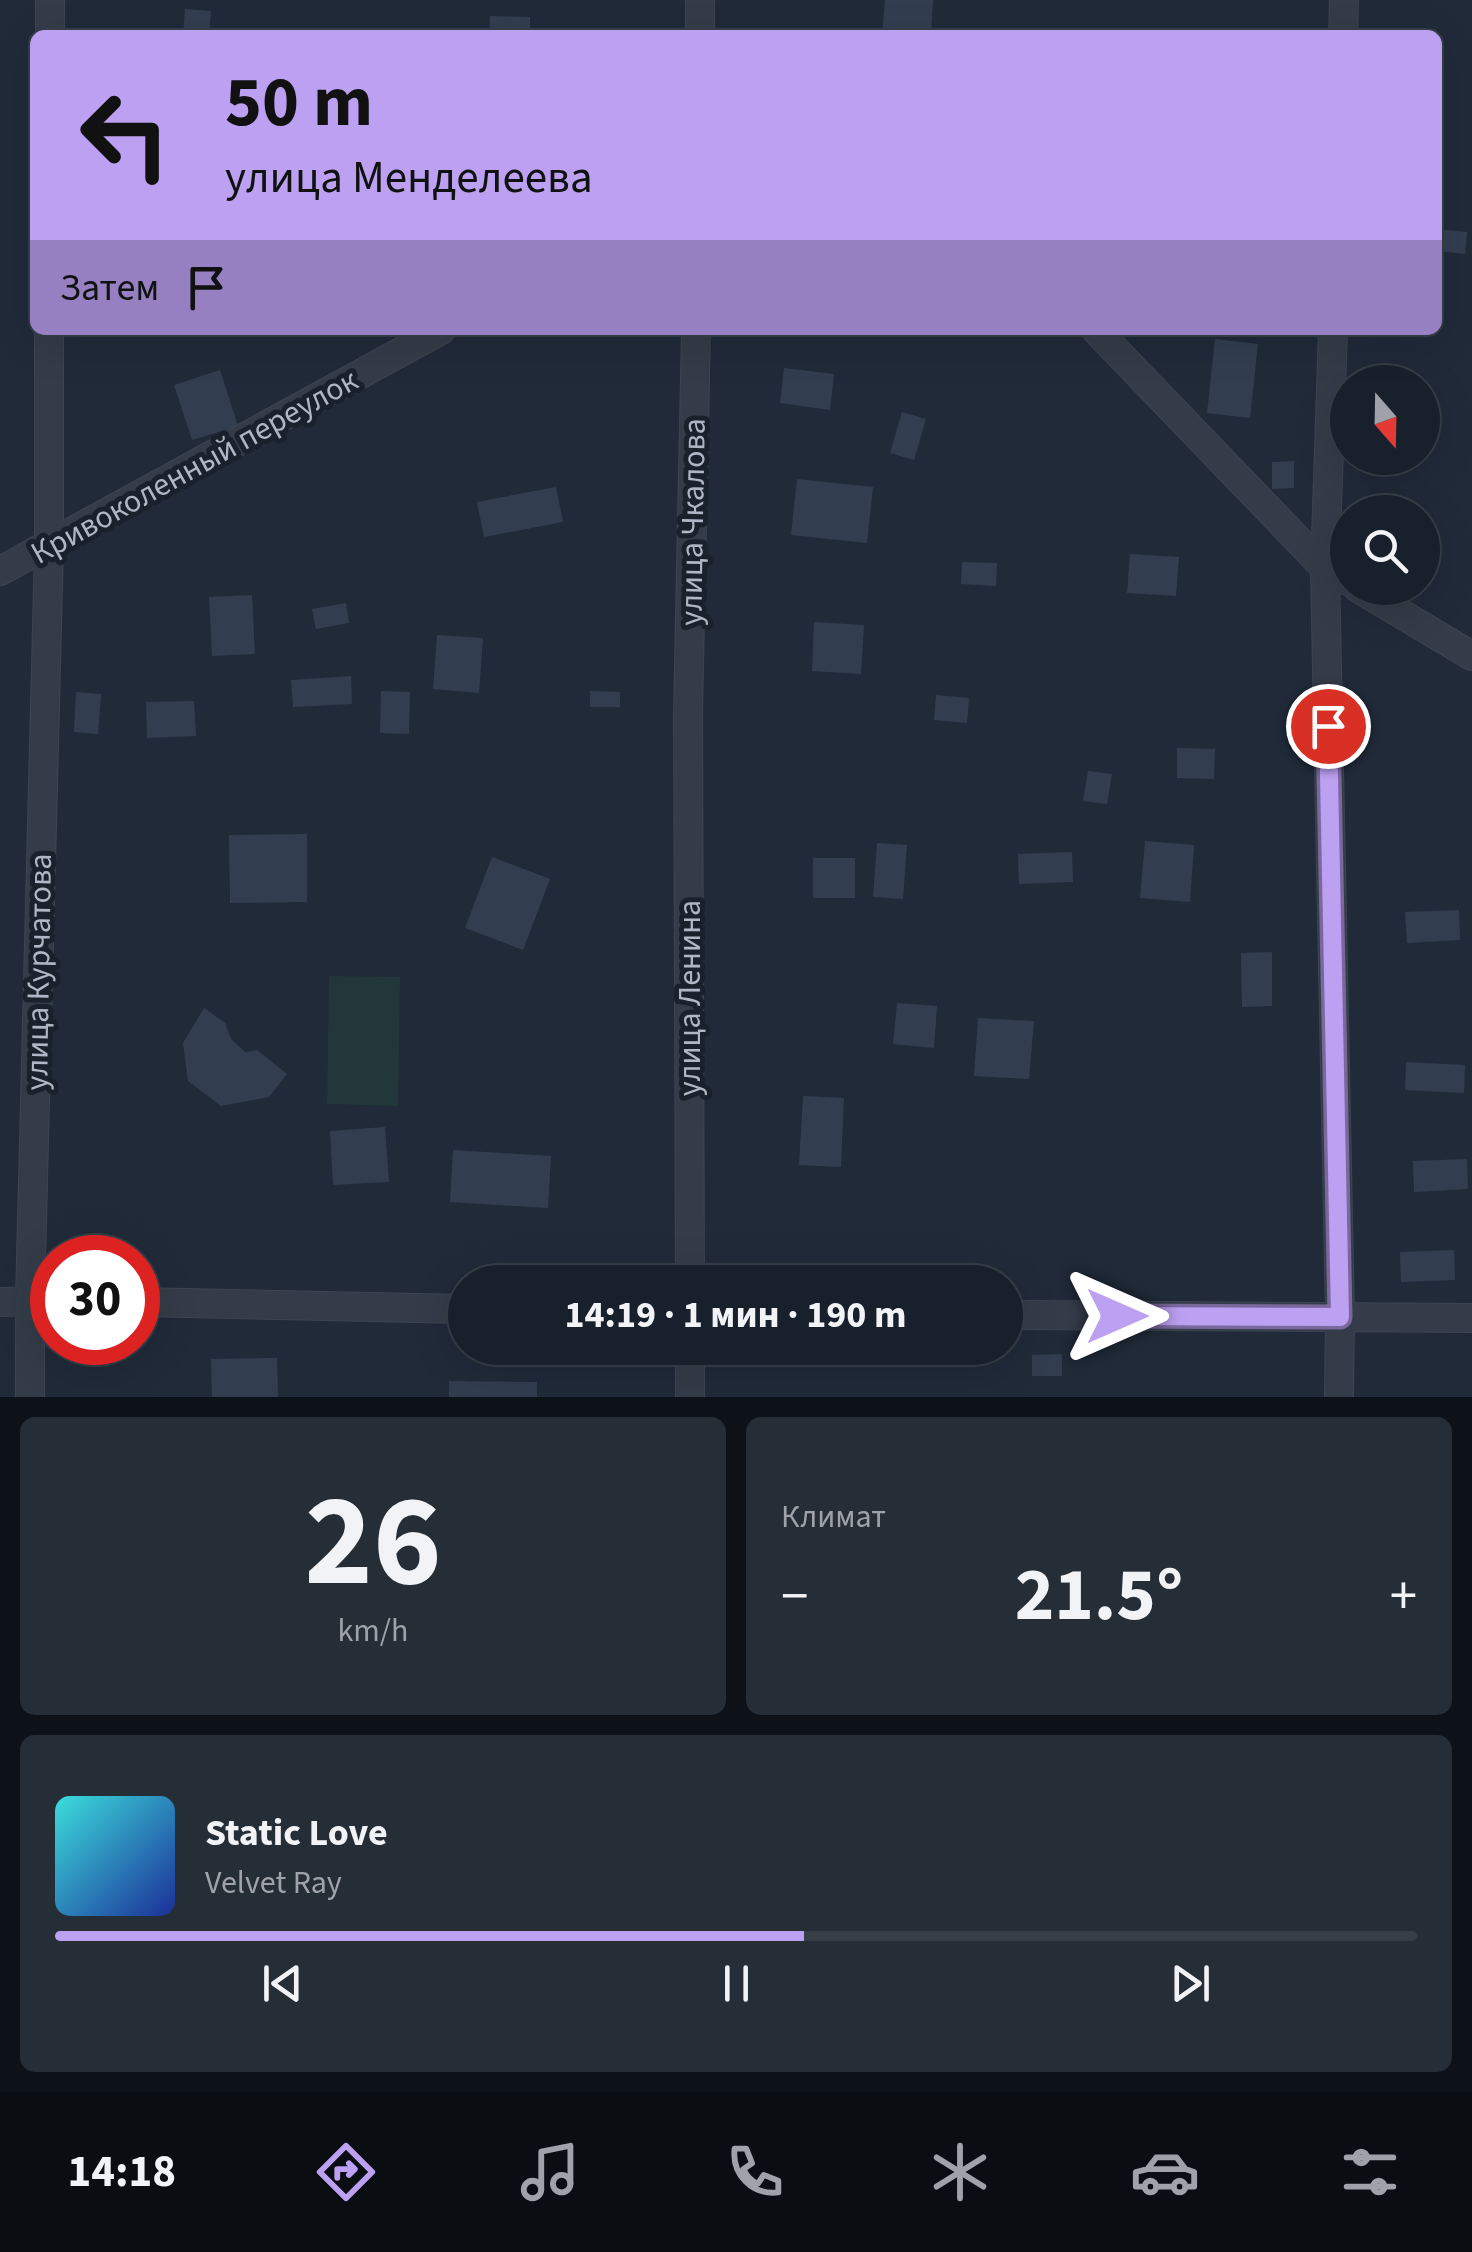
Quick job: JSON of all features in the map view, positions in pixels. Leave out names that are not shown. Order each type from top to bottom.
[{"type":"street","points":[[50,0],[50,30]]},
{"type":"street","points":[[700,0],[700,30]]},
{"type":"street","points":[[1343,30],[1344,0]]},
{"type":"street","name":"улица Курчатова","points":[[42,1235],[50,335]]},
{"type":"street","name":"Кривоколенный переулок","points":[[0,572],[432,335]]},
{"type":"street","name":"улица Чкалова","points":[[688,713],[696,335]]},
{"type":"street","points":[[1101,335],[1330,569]]},
{"type":"street","points":[[1333,335],[1335,495]]},
{"type":"street","points":[[1336,605],[1339,1397]]},
{"type":"street","points":[[1386,605],[1472,656]]},
{"type":"street","name":"улица Ленина","points":[[688,713],[690,1265]]},
{"type":"street","points":[[0,1302],[30,1301]]},
{"type":"street","points":[[160,1302],[448,1309]]},
{"type":"street","points":[[1023,1315],[1472,1318]]},
{"type":"street","name":"улица Курчатова","points":[[30,1397],[34,1365]]},
{"type":"street","points":[[690,1365],[690,1397]]},
{"type":"green space","points":[[329,976],[400,977],[398,1106],[327,1104]]},
{"type":"building","points":[[885,0],[933,0],[931,30],[882,30]]},
{"type":"building","points":[[185,9],[211,11],[209,30],[183,30]]},
{"type":"building","points":[[490,16],[530,17],[530,30],[489,30]]},
{"type":"building","points":[[1442,229],[1467,232],[1465,254],[1442,251]]},
{"type":"building","points":[[1215,339],[1258,344],[1250,418],[1207,413]]},
{"type":"building","points":[[784,368],[834,374],[830,410],[780,403]]},
{"type":"building","points":[[220,370],[238,426],[192,440],[174,385]]},
{"type":"building","points":[[902,412],[926,419],[914,460],[890,453]]},
{"type":"building","points":[[1294,461],[1294,488],[1272,489],[1272,462]]},
{"type":"building","points":[[797,479],[873,487],[867,543],[791,535]]},
{"type":"building","points":[[556,487],[563,522],[484,537],[477,502]]},
{"type":"building","points":[[1130,554],[1179,557],[1176,596],[1127,593]]},
{"type":"building","points":[[962,562],[997,563],[996,586],[961,584]]},
{"type":"building","points":[[252,595],[255,654],[212,656],[209,597]]},
{"type":"building","points":[[346,603],[349,623],[316,629],[312,609]]},
{"type":"building","points":[[814,622],[864,625],[861,674],[812,671]]},
{"type":"building","points":[[437,635],[483,638],[479,693],[433,689]]},
{"type":"building","points":[[351,676],[352,704],[293,707],[291,680]]},
{"type":"building","points":[[381,691],[410,692],[409,734],[380,733]]},
{"type":"building","points":[[590,691],[620,692],[620,707],[590,707]]},
{"type":"building","points":[[76,692],[101,694],[98,734],[74,732]]},
{"type":"building","points":[[936,695],[969,698],[967,723],[934,720]]},
{"type":"building","points":[[194,701],[196,736],[147,738],[146,702]]},
{"type":"building","points":[[1177,748],[1215,749],[1214,779],[1177,778]]},
{"type":"building","points":[[1088,771],[1112,774],[1107,804],[1083,801]]},
{"type":"building","points":[[307,834],[307,902],[230,903],[229,835]]},
{"type":"building","points":[[1145,841],[1194,845],[1190,902],[1140,898]]},
{"type":"building","points":[[877,843],[907,845],[903,899],[873,897]]},
{"type":"building","points":[[1072,852],[1073,882],[1019,884],[1018,854]]},
{"type":"building","points":[[492,857],[550,879],[523,950],[465,928]]},
{"type":"building","points":[[813,858],[855,858],[855,898],[813,898]]},
{"type":"building","points":[[1459,910],[1460,940],[1407,943],[1405,912]]},
{"type":"building","points":[[1272,952],[1272,1006],[1242,1007],[1241,953]]},
{"type":"building","points":[[897,1003],[937,1006],[934,1048],[893,1044]]},
{"type":"building","points":[[204,1008],[225,1023],[231,1039],[245,1052],[257,1050],[287,1074],[269,1097],[221,1106],[188,1081],[183,1043]]},
{"type":"building","points":[[978,1018],[1034,1021],[1029,1079],[974,1076]]},
{"type":"building","points":[[1406,1062],[1465,1065],[1464,1093],[1405,1090]]},
{"type":"building","points":[[803,1096],[844,1098],[841,1167],[799,1165]]},
{"type":"building","points":[[385,1127],[389,1182],[333,1185],[330,1131]]},
{"type":"building","points":[[453,1150],[551,1156],[548,1208],[450,1202]]},
{"type":"building","points":[[1467,1159],[1468,1189],[1414,1192],[1413,1161]]},
{"type":"building","points":[[1454,1250],[1455,1280],[1401,1282],[1400,1252]]},
{"type":"building","points":[[1062,1354],[1062,1376],[1032,1376],[1032,1355]]},
{"type":"building","points":[[277,1358],[278,1397],[212,1397],[211,1359]]},
{"type":"building","points":[[449,1381],[537,1382],[537,1397],[449,1397]]},
{"type":"route","points":[[1117,1316],[1340,1317],[1328,726]]}]
